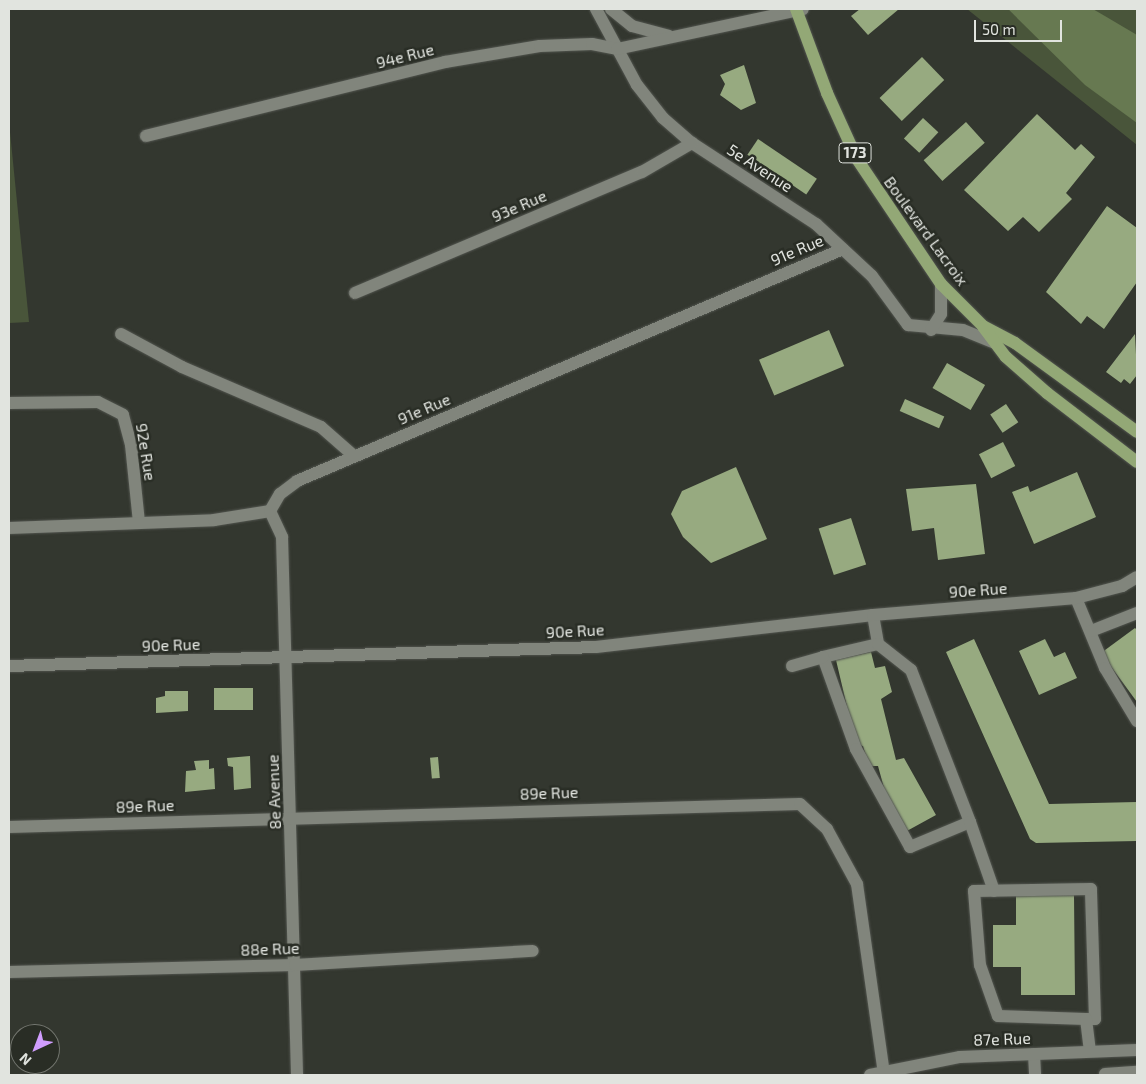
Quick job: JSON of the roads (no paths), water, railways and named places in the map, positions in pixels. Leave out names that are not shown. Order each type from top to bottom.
[{"type":"main road","name":"Boulevard Lacroix","points":[[799,9],[857,159],[941,284],[983,326],[995,343],[1047,393],[1137,462]]},
{"type":"main road","name":"Boulevard Lacroix","points":[[983,326],[1015,343],[1137,432]]},
{"type":"street","name":"5e Avenue","points":[[596,9],[617,49],[658,111],[692,143],[816,224],[872,276],[908,325],[930,330],[963,330],[995,343]]},
{"type":"street","name":"94e Rue","points":[[612,9],[643,31],[676,37]]},
{"type":"street","name":"94e Rue","points":[[146,136],[446,62],[540,46],[592,44],[617,49],[799,9]]},
{"type":"street","name":"93e Rue","points":[[356,293],[642,172],[692,143]]},
{"type":"street","name":"91e Rue","points":[[270,511],[287,487],[354,456],[843,248]]},
{"type":"street","points":[[930,330],[942,314],[941,284]]},
{"type":"street","points":[[121,334],[182,367],[322,427],[354,456]]},
{"type":"street","name":"92e Rue","points":[[9,402],[98,402],[123,415],[129,426],[138,523]]},
{"type":"street","points":[[9,528],[214,520],[270,511]]},
{"type":"street","name":"8e Avenue","points":[[270,511],[282,538],[292,818],[297,1075]]},
{"type":"street","name":"90e Rue","points":[[9,666],[596,647],[873,614],[1076,598],[1122,586],[1137,577]]},
{"type":"street","points":[[1076,598],[1105,668],[1137,721]]},
{"type":"street","points":[[1091,631],[1137,613]]},
{"type":"street","points":[[873,614],[878,644],[911,670],[970,822],[994,891]]},
{"type":"street","points":[[792,666],[878,644]]},
{"type":"street","points":[[823,657],[856,749],[910,847],[970,822]]},
{"type":"street","name":"89e Rue","points":[[9,827],[800,804],[827,829],[858,884],[884,1072]]},
{"type":"street","points":[[1091,889],[1095,1019],[1086,1019],[998,1016],[980,965],[974,891],[1091,889]]},
{"type":"street","name":"88e Rue","points":[[9,972],[295,965],[532,951]]},
{"type":"street","points":[[1086,1019],[1090,1051]]},
{"type":"street","points":[[1106,1050],[1105,1075],[1137,1072]]},
{"type":"street","name":"87e Rue","points":[[870,1075],[960,1057],[1137,1050]]},
{"type":"street","points":[[1034,1054],[1035,1075]]}]
